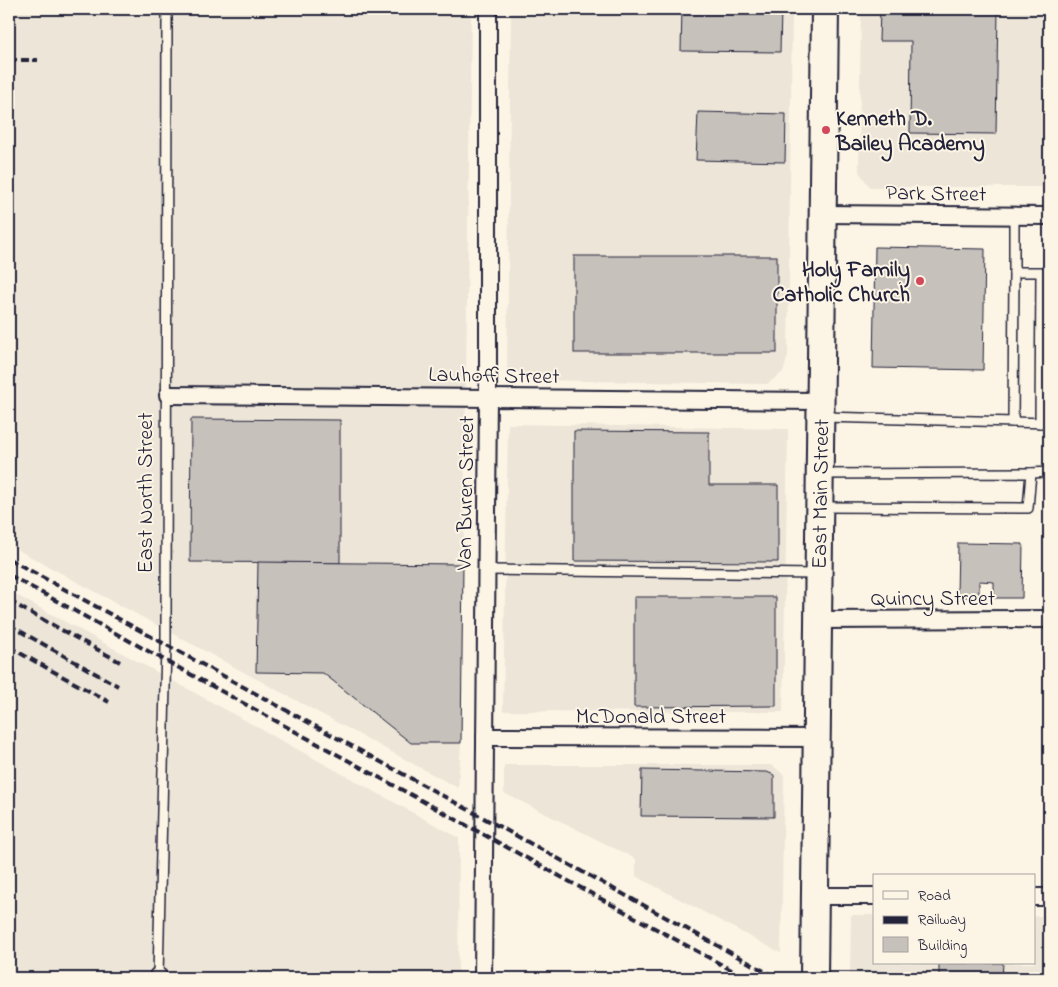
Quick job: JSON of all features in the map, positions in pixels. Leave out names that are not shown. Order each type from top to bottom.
[{"type":"main road","name":"East Main Street","points":[[814,978],[825,9]]},
{"type":"street","name":"Van Buren Street","points":[[483,978],[488,396],[488,9]]},
{"type":"street","name":"Park Street","points":[[823,214],[1049,216]]},
{"type":"street","name":"Lauhoff Street","points":[[168,395],[488,396],[820,409]]},
{"type":"street","name":"Quincy Street","points":[[818,620],[1049,619]]},
{"type":"street","name":"McDonald Street","points":[[485,737],[817,738]]},
{"type":"street","points":[[816,896],[873,896]]},
{"type":"street","points":[[1036,897],[1049,897]]},
{"type":"lane","name":"East North Street","points":[[158,977],[166,645],[168,395],[167,9]]},
{"type":"lane","points":[[1013,422],[1014,216]]},
{"type":"lane","points":[[820,409],[1045,423],[1041,272],[1014,272]]},
{"type":"lane","points":[[820,474],[1049,472]]},
{"type":"lane","points":[[819,507],[1028,508],[1031,473]]},
{"type":"lane","points":[[486,570],[819,574]]},
{"type":"shaded area","points":[[9,9],[471,9],[461,743],[458,788],[9,545]]},
{"type":"shaded area","points":[[511,9],[792,9],[788,356],[783,372],[767,384],[533,380],[527,374],[507,373]]},
{"type":"shaded area","points":[[861,9],[1049,9],[1049,187],[870,187],[859,172]]},
{"type":"shaded area","points":[[508,424],[788,429],[783,712],[503,711]]},
{"type":"shaded area","points":[[9,591],[459,838],[458,978],[185,978],[185,976],[130,975],[129,978],[9,978]]},
{"type":"shaded area","points":[[504,765],[772,765],[784,775],[781,953],[636,876],[636,859],[504,793]]},
{"type":"shaded area","points":[[851,915],[873,915],[873,964],[1036,964],[1036,916],[1049,916],[1049,978],[850,978]]},
{"type":"building","points":[[682,9],[781,9],[780,52],[681,51]]},
{"type":"building","points":[[880,9],[998,9],[996,134],[910,133],[911,41],[879,41]]},
{"type":"building","points":[[698,112],[786,114],[785,162],[696,160]]},
{"type":"building","points":[[875,247],[985,249],[983,370],[873,368]]},
{"type":"building","points":[[574,256],[777,256],[777,353],[574,353]]},
{"type":"building","points":[[191,419],[340,420],[340,563],[190,562]]},
{"type":"building","points":[[574,431],[709,432],[709,485],[778,485],[778,562],[574,561]]},
{"type":"building","points":[[958,543],[1023,544],[1022,598],[994,598],[994,582],[979,581],[979,597],[957,597]]},
{"type":"building","points":[[258,562],[463,564],[461,743],[411,743],[323,673],[256,672]]},
{"type":"building","points":[[634,597],[776,597],[776,706],[634,707]]},
{"type":"building","points":[[642,770],[767,772],[774,775],[774,817],[641,816]]},
{"type":"building","points":[[939,964],[1003,964],[1002,978],[939,978]]},
{"type":"railway","points":[[9,60],[38,60]]},
{"type":"railway","points":[[9,559],[777,978]]},
{"type":"railway","points":[[9,575],[746,978]]},
{"type":"railway","points":[[9,601],[120,662]]},
{"type":"railway","points":[[9,625],[118,686]]},
{"type":"railway","points":[[9,647],[109,702]]},
{"type":"place","name":"Kenneth D. Bailey Academy","points":[[826,130]]},
{"type":"place","name":"Holy Family Catholic Church","points":[[920,281]]}]
